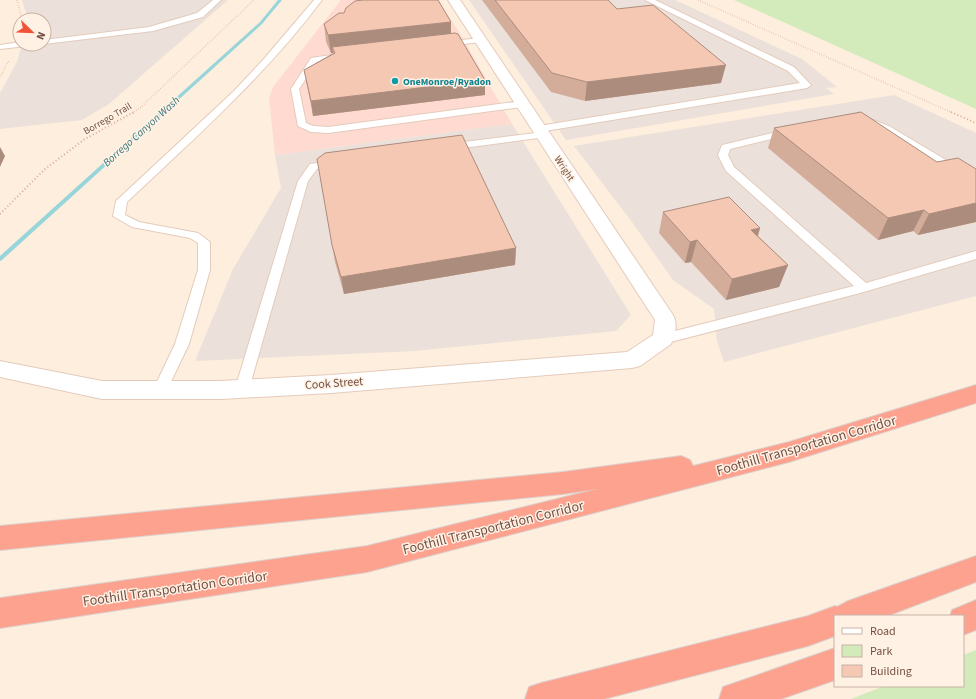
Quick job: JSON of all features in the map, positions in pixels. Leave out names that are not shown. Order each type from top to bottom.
[{"type":"highway","name":"Foothill Transportation Corridor","points":[[0,613],[367,559],[789,452],[976,394]]},
{"type":"highway","points":[[0,538],[563,483],[789,452]]},
{"type":"highway","points":[[851,615],[976,570]]},
{"type":"highway","points":[[964,620],[976,616]]},
{"type":"highway","points":[[541,699],[808,631],[834,621]]},
{"type":"highway","points":[[735,699],[834,664]]},
{"type":"street","name":"Wright","points":[[454,0],[666,320],[663,338]]},
{"type":"street","name":"Cook Street","points":[[0,369],[44,380],[102,390],[242,389],[331,384],[632,360],[663,338]]},
{"type":"lane","points":[[52,41],[150,29],[200,15],[217,0]]},
{"type":"lane","points":[[160,390],[182,344],[204,270],[204,242],[194,235],[136,225],[119,216],[122,201],[237,94],[318,0]]},
{"type":"lane","points":[[438,148],[541,132],[807,85],[791,69],[649,0]]},
{"type":"lane","points":[[435,45],[480,40]]},
{"type":"lane","points":[[0,47],[12,46]]},
{"type":"lane","points":[[352,54],[314,60],[295,89],[301,124],[311,129],[328,130],[522,104]]},
{"type":"lane","points":[[852,119],[865,120],[886,128],[976,183]]},
{"type":"lane","points":[[801,129],[726,147],[723,155],[730,169],[863,287]]},
{"type":"lane","points":[[242,389],[303,181],[314,166],[346,162]]},
{"type":"lane","points":[[663,338],[863,287],[976,254]]},
{"type":"path","points":[[17,0],[20,12]]},
{"type":"path","name":"Borrego Trail","points":[[0,214],[45,169],[85,138],[140,108],[254,0]]},
{"type":"path","points":[[698,0],[976,123]]},
{"type":"shaded area","points":[[22,0],[228,0],[109,104],[82,120],[0,129],[0,93],[17,62],[20,52],[52,52],[52,12],[26,12]]},
{"type":"shaded area","points":[[341,0],[438,0],[459,32],[512,124],[275,155],[269,98],[273,87]]},
{"type":"shaded area","points":[[469,0],[675,0],[802,59],[837,87],[826,88],[834,94],[566,140]]},
{"type":"shaded area","points":[[894,95],[976,133],[976,296],[724,362],[717,341],[714,309],[673,280],[632,222],[574,146]]},
{"type":"shaded area","points":[[512,124],[631,315],[616,331],[415,351],[195,361],[233,269],[281,188],[275,155]]},
{"type":"green space","points":[[734,0],[976,0],[976,109]]},
{"type":"green space","points":[[976,650],[976,699],[851,699],[881,687],[964,687],[964,655]]},
{"type":"building","points":[[438,0],[451,22],[328,35],[324,24],[339,13],[344,13],[346,8],[355,1]]},
{"type":"building","points":[[495,0],[608,0],[617,9],[653,5],[726,65],[587,82],[552,73]]},
{"type":"building","name":"OneMonroe/Ryadon","points":[[455,33],[458,34],[485,80],[311,101],[304,70],[335,53],[332,47]]},
{"type":"building","points":[[861,112],[937,162],[958,158],[976,169],[976,203],[929,214],[924,210],[888,218],[774,128]]},
{"type":"building","points":[[462,135],[516,248],[341,277],[332,245],[317,159],[325,153]]},
{"type":"building","points":[[729,197],[760,228],[751,230],[788,265],[732,279],[697,240],[690,242],[663,212]]},
{"type":"waterway","name":"Borrego Canyon Wash","points":[[0,259],[261,23],[280,0]]},
{"type":"place","name":"OneMonroe/Ryadon","points":[[395,81]]}]
